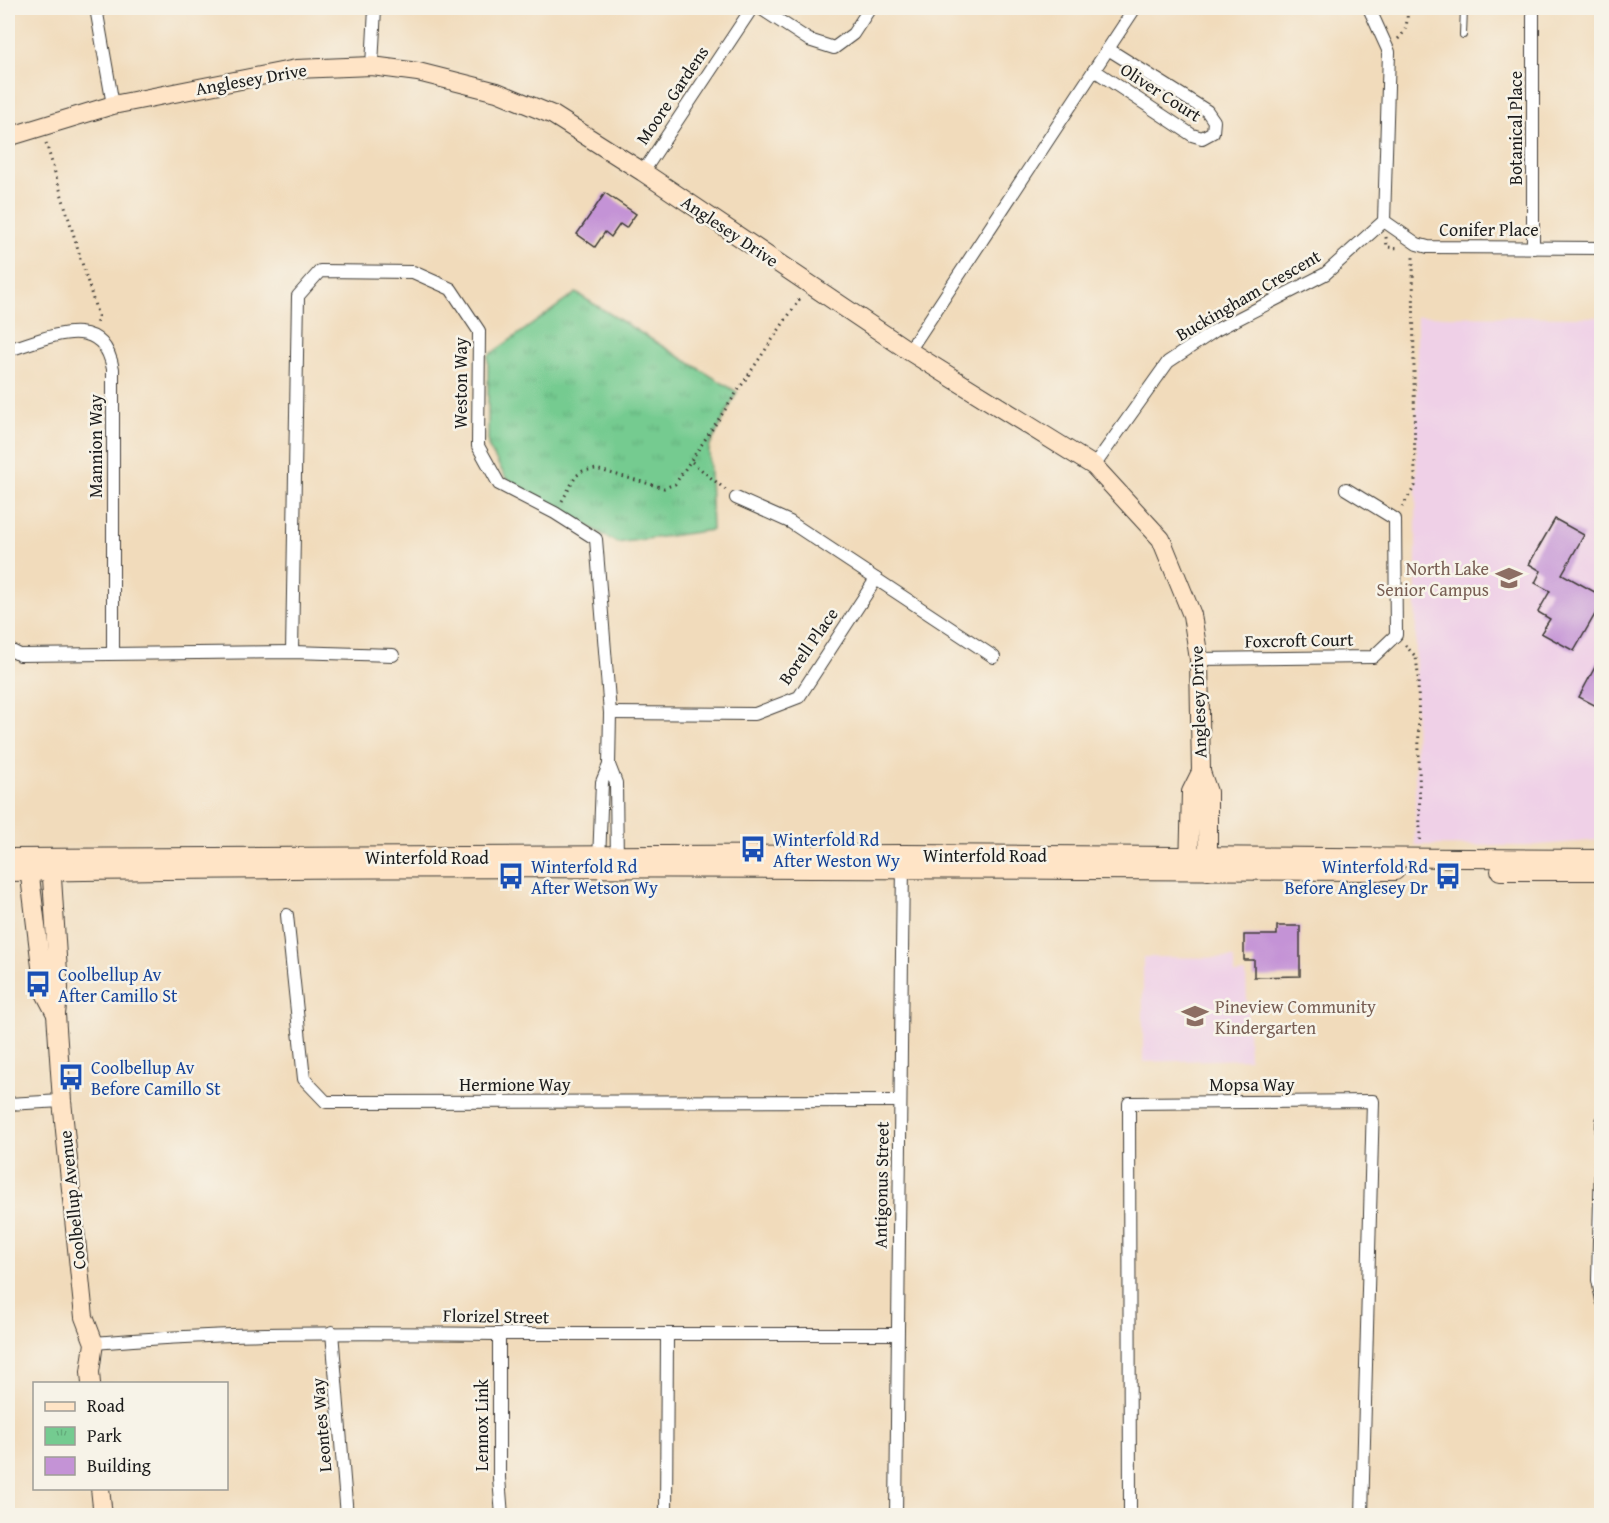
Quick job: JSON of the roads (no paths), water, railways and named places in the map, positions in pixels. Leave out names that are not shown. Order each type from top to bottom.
[{"type":"street","points":[[96,8],[113,105]]},
{"type":"street","points":[[372,66],[375,8]]},
{"type":"street","name":"Moore Gardens","points":[[643,172],[752,8]]},
{"type":"street","points":[[760,8],[809,40],[834,48],[853,34],[870,8]]},
{"type":"street","points":[[909,351],[1135,8]]},
{"type":"street","points":[[1369,8],[1389,52],[1384,221]]},
{"type":"street","name":"Botanical Place","points":[[1533,8],[1533,248]]},
{"type":"street","name":"Oliver Court","points":[[1094,70],[1192,135],[1202,138],[1213,132],[1214,121],[1207,111],[1108,49]]},
{"type":"street","name":"Anglesey Drive","points":[[8,137],[113,105],[296,69],[372,66],[418,72],[497,92],[553,115],[643,172],[909,351],[1094,466],[1161,539],[1192,615],[1199,659],[1201,772],[1208,792],[1208,863]]},
{"type":"street","name":"Conifer Place","points":[[1384,221],[1417,244],[1428,247],[1602,248]]},
{"type":"street","name":"Buckingham Crescent","points":[[1094,466],[1168,362],[1216,330],[1325,274],[1384,221]]},
{"type":"street","name":"Weston Way","points":[[292,652],[298,296],[320,272],[413,272],[451,289],[479,332],[478,446],[499,484],[555,513],[596,539],[610,713],[609,765],[602,782],[608,863]]},
{"type":"street","name":"Mannion Way","points":[[8,350],[68,333],[82,332],[93,335],[111,354],[113,369],[112,653]]},
{"type":"street","name":"Foxcroft Court","points":[[1199,659],[1373,657],[1396,635],[1395,520],[1346,489]]},
{"type":"street","points":[[736,498],[790,522],[994,657]]},
{"type":"street","name":"Borell Place","points":[[610,713],[755,714],[799,697],[876,579]]},
{"type":"street","points":[[8,649],[20,655],[292,652],[393,655]]},
{"type":"street","name":"Weston Way","points":[[608,863],[616,783],[609,765]]},
{"type":"street","name":"Anglesey Drive","points":[[1189,863],[1191,792],[1201,772]]},
{"type":"street","name":"Winterfold Road","points":[[8,858],[28,865]]},
{"type":"street","name":"Winterfold Road","points":[[8,872],[28,865],[51,864],[1208,863],[1420,859],[1602,859]]},
{"type":"street","name":"Antigonus Street","points":[[896,1515],[903,862]]},
{"type":"street","name":"Winterfold Road","points":[[1208,863],[1602,871]]},
{"type":"street","name":"Coolbellup Avenue","points":[[51,864],[59,988],[56,1014],[62,1101],[84,1317],[94,1343],[91,1382]]},
{"type":"street","name":"Coolbellup Avenue","points":[[28,865],[44,991],[56,1014]]},
{"type":"street","name":"Hermione Way","points":[[287,915],[304,1079],[326,1102],[900,1101]]},
{"type":"street","points":[[8,1104],[62,1101]]},
{"type":"street","name":"Mopsa Way","points":[[1130,1515],[1129,1103],[1373,1101],[1362,1515]]},
{"type":"street","points":[[1602,1121],[1598,1280],[1602,1301]]},
{"type":"street","name":"Florizel Street","points":[[94,1343],[226,1335],[332,1332],[667,1335],[897,1334]]},
{"type":"street","name":"Leontes Way","points":[[332,1332],[347,1515]]},
{"type":"street","name":"Lennox Link","points":[[499,1334],[499,1478],[502,1515]]},
{"type":"street","points":[[666,1515],[667,1335]]},
{"type":"street","points":[[100,1490],[103,1515]]},
{"type":"lane","points":[[1464,8],[1464,35]]},
{"type":"place","name":"North Lake Senior Campus","points":[[1509,578]]},
{"type":"place","name":"Winterfold Rd After Weston Wy","points":[[753,849]]},
{"type":"place","name":"Winterfold Rd After Wetson Wy","points":[[511,876]]},
{"type":"place","name":"Winterfold Rd Before Anglesey Dr","points":[[1448,876]]},
{"type":"place","name":"Coolbellup Av After Camillo St","points":[[38,984]]},
{"type":"place","name":"Pineview Community Kindergarten","points":[[1195,1016]]},
{"type":"place","name":"Coolbellup Av Before Camillo St","points":[[71,1077]]}]
